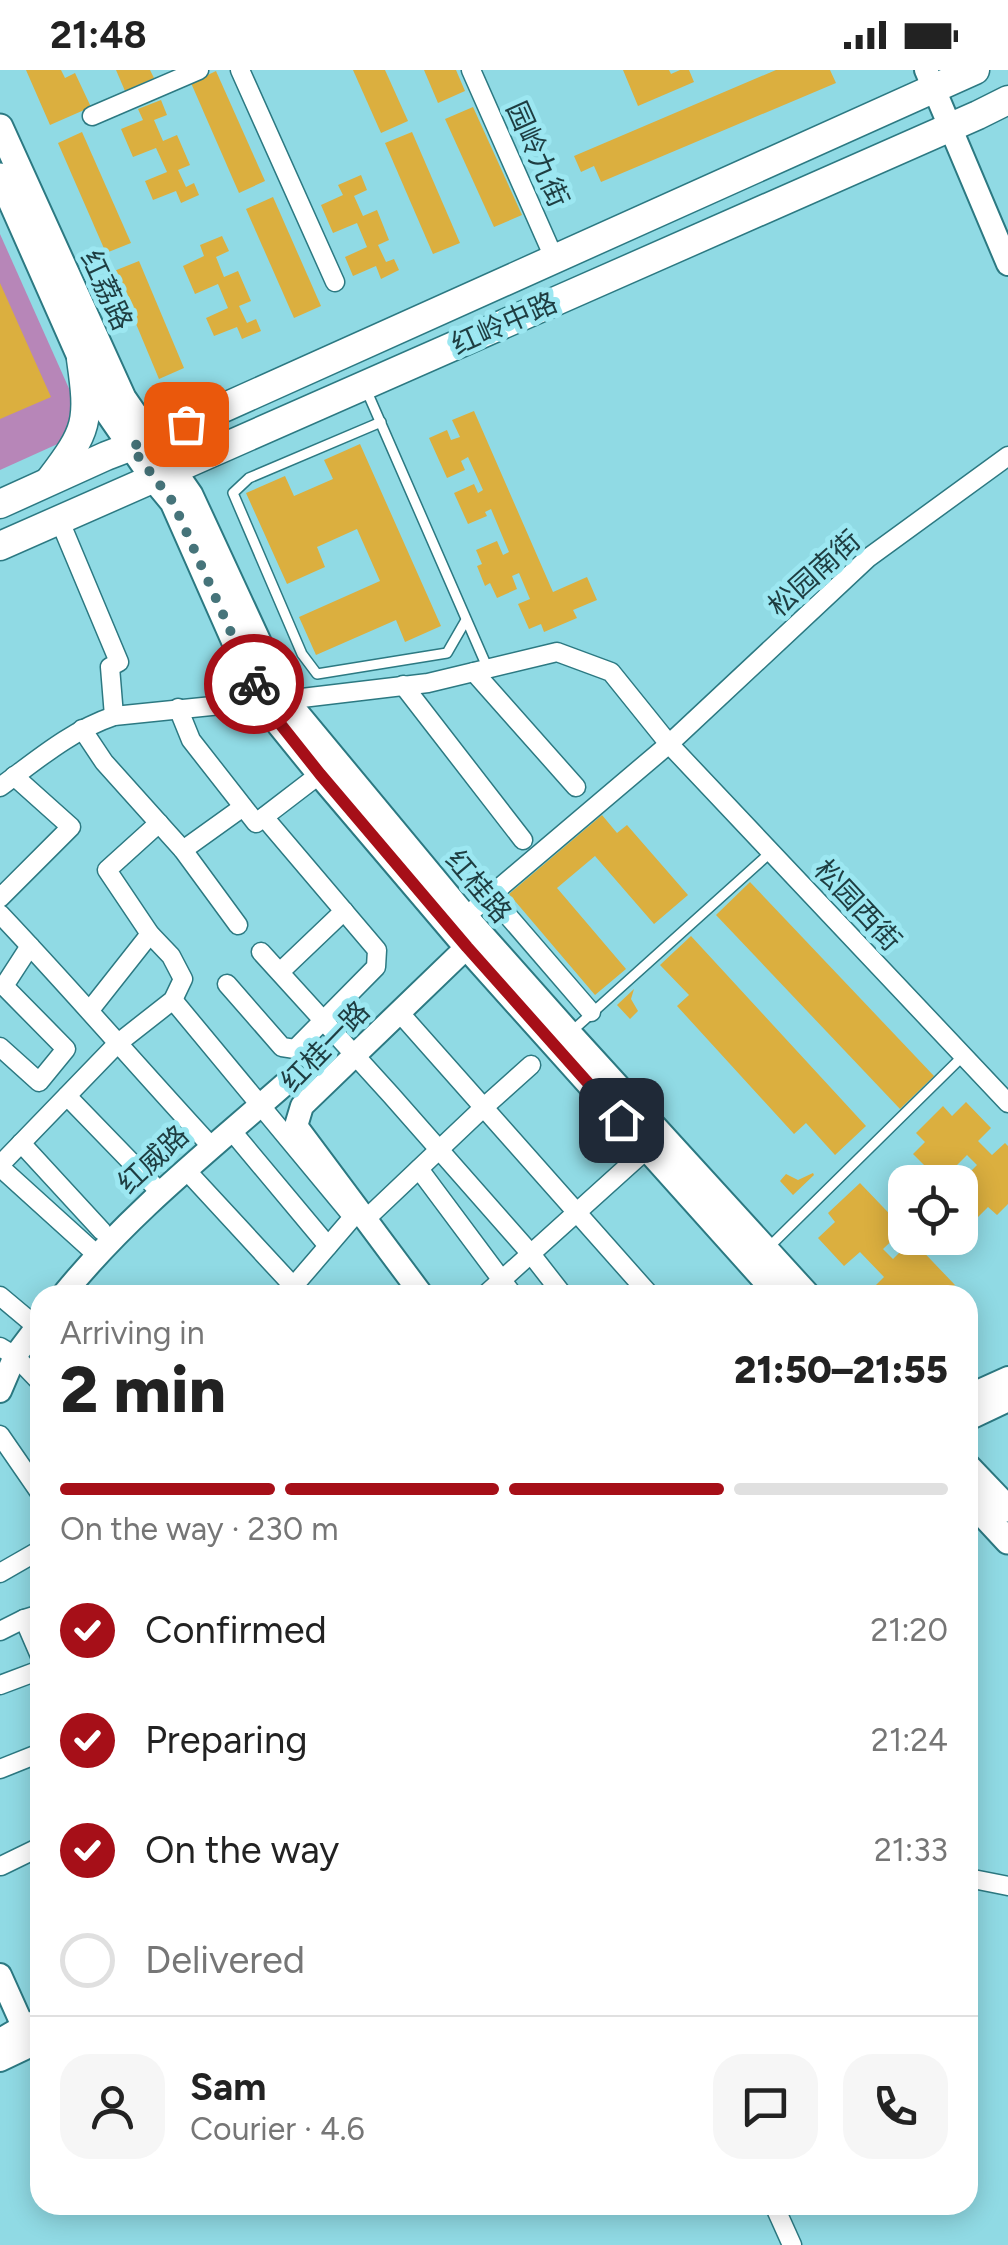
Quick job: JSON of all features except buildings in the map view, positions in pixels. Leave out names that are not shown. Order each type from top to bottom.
[{"type":"main road","name":"红岭中路","points":[[0,504],[554,260],[930,79],[974,70]]},
{"type":"main road","name":"红岭中路","points":[[0,546],[1008,100]]},
{"type":"main road","name":"红荔路","points":[[0,126],[141,443]]},
{"type":"main road","name":"红荔路","points":[[0,176],[105,408],[141,443],[163,474]]},
{"type":"main road","points":[[49,482],[85,425],[81,359]]},
{"type":"main road","name":"红桂路","points":[[163,474],[173,502],[273,700],[320,774],[467,947],[770,1285]]},
{"type":"main road","name":"红桂路","points":[[273,700],[798,1285]]},
{"type":"main road","points":[[978,1478],[1008,1509]]},
{"type":"main road","points":[[978,1509],[1008,1541]]},
{"type":"street","points":[[92,116],[200,70]]},
{"type":"street","points":[[240,70],[334,282]]},
{"type":"street","name":"园岭九街","points":[[472,70],[554,260]]},
{"type":"street","points":[[930,79],[1008,264]]},
{"type":"street","name":"松园南街","points":[[466,917],[669,744],[868,558],[1008,456]]},
{"type":"street","points":[[59,519],[119,662],[110,667],[114,716]]},
{"type":"street","points":[[0,898],[71,827],[7,781],[62,740],[114,716],[428,683],[557,652],[610,672],[669,744]]},
{"type":"street","points":[[481,670],[576,787]]},
{"type":"street","points":[[404,686],[523,840]]},
{"type":"street","points":[[178,708],[191,740],[256,824],[320,774]]},
{"type":"street","points":[[82,729],[104,762],[183,850],[238,924]]},
{"type":"street","name":"松园西街","points":[[669,744],[1008,1103]]},
{"type":"street","points":[[183,850],[243,806]]},
{"type":"street","points":[[226,984],[282,1047],[295,1048],[376,967],[377,950],[264,817]]},
{"type":"street","points":[[99,1243],[0,1166],[117,1044],[173,1000],[182,979],[172,956],[150,934],[107,870],[159,823]]},
{"type":"street","points":[[490,896],[592,1012]]},
{"type":"street","points":[[280,972],[344,911]]},
{"type":"street","points":[[0,914],[211,1146]]},
{"type":"street","points":[[90,1010],[150,934]]},
{"type":"street","points":[[0,1047],[39,1082],[66,1050],[4,986],[30,946]]},
{"type":"street","name":"红桂一路","points":[[415,1285],[296,1126],[302,1106],[467,947]]},
{"type":"street","points":[[262,952],[556,1285]]},
{"type":"street","points":[[173,1000],[353,1218],[295,1285]]},
{"type":"street","points":[[399,1012],[641,1285]]},
{"type":"street","points":[[366,1218],[531,1066]]},
{"type":"street","name":"红威路","points":[[70,1285],[99,1243],[294,1076]]},
{"type":"street","points":[[67,1096],[161,1193]]},
{"type":"street","points":[[231,1130],[328,1246]]},
{"type":"street","points":[[21,1143],[99,1243]]},
{"type":"street","points":[[509,1285],[531,1254],[647,1150]]},
{"type":"street","points":[[419,1169],[505,1285]]},
{"type":"street","points":[[186,1170],[285,1285]]},
{"type":"street","points":[[0,1296],[30,1318]]},
{"type":"street","points":[[0,1391],[8,1352],[30,1333]]},
{"type":"street","points":[[8,1352],[30,1373]]},
{"type":"street","points":[[978,1392],[1008,1378]]},
{"type":"street","points":[[978,1414],[1008,1400]]},
{"type":"street","points":[[0,1435],[30,1478]]},
{"type":"street","points":[[0,1574],[30,1556]]},
{"type":"street","points":[[0,1631],[30,1617]]},
{"type":"street","points":[[0,1685],[30,1674]]},
{"type":"street","points":[[0,1769],[30,1756]]},
{"type":"street","points":[[0,1865],[30,1852]]},
{"type":"street","points":[[978,1880],[1008,1886]]},
{"type":"street","points":[[0,1976],[30,2026]]},
{"type":"street","points":[[0,2040],[30,2034]]},
{"type":"street","points":[[0,2060],[30,2036]]},
{"type":"street","points":[[778,2215],[792,2245]]},
{"type":"lane","points":[[364,384],[466,620],[481,670]]},
{"type":"lane","points":[[381,422],[249,478],[233,493],[302,654],[317,674],[447,653],[466,620]]},
{"type":"lane","points":[[371,665],[374,690]]},
{"type":"lane","points":[[569,1034],[770,853]]},
{"type":"lane","points":[[766,1250],[963,1056]]},
{"type":"shaded area","points":[[0,234],[75,402],[62,442],[0,470]]},
{"type":"way so far","points":[[186,424],[131,447],[173,502],[254,684]]},
{"type":"route","points":[[254,684],[262,701],[320,774],[621,1120]]}]
